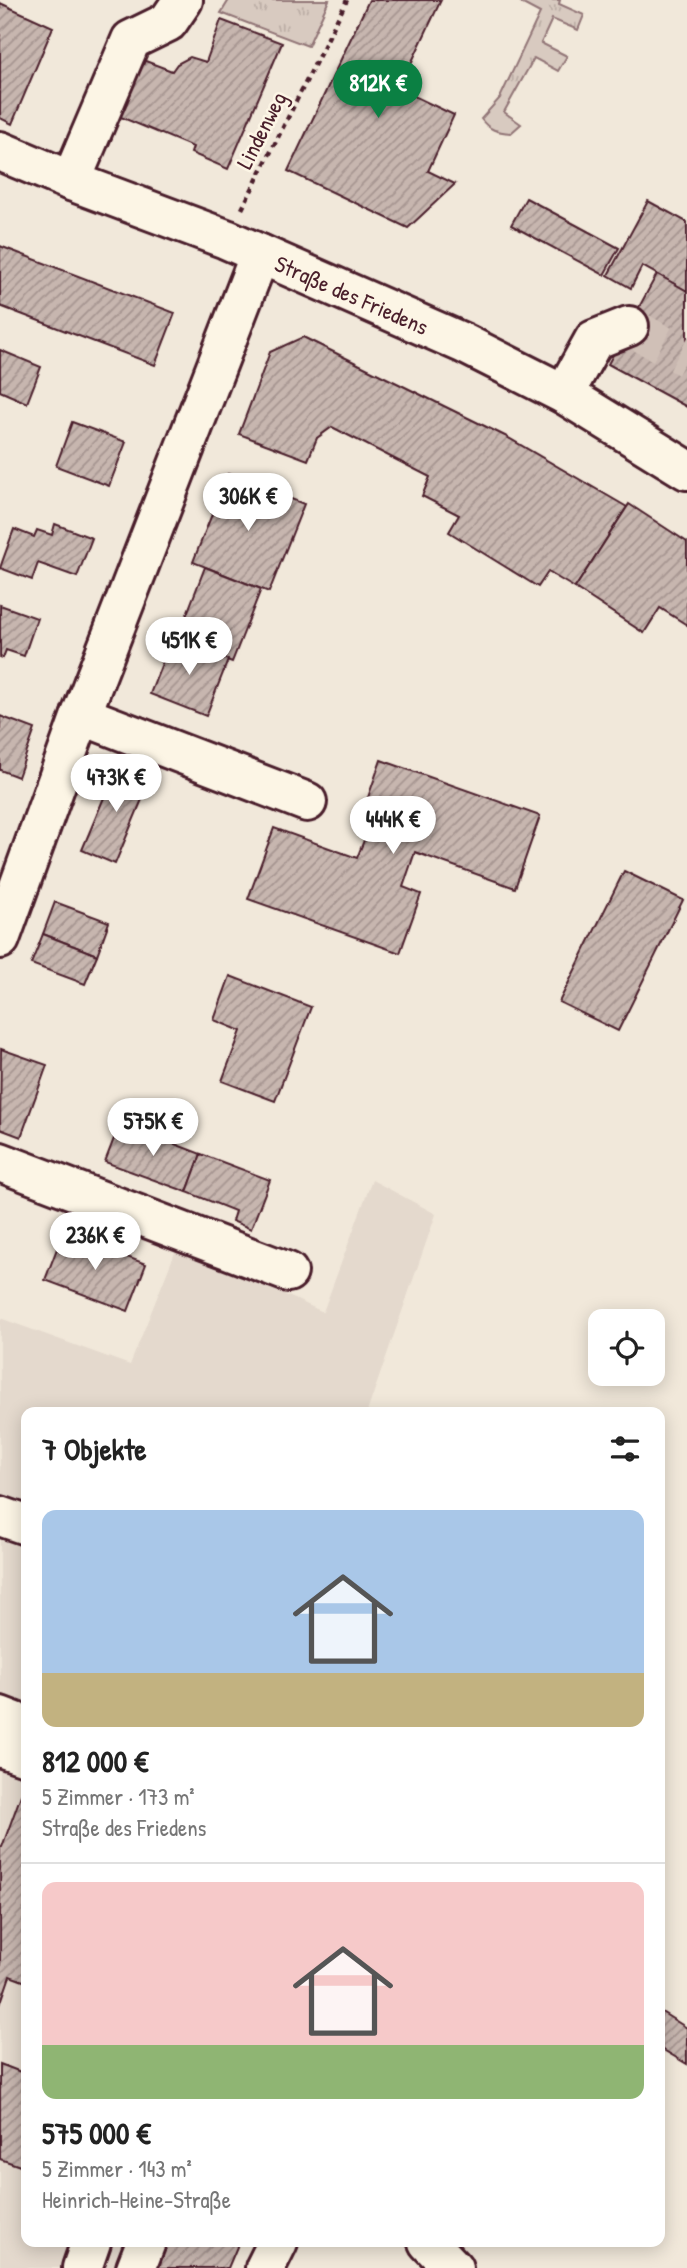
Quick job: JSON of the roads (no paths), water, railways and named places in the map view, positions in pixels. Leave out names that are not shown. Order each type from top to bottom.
[{"type":"street","points":[[71,181],[131,40],[168,22],[183,0]]},
{"type":"street","name":"Straße des Friedens","points":[[0,151],[243,246],[463,343],[564,394],[687,470]]},
{"type":"street","points":[[0,939],[81,715],[243,246]]},
{"type":"street","points":[[564,394],[594,340],[629,326]]},
{"type":"street","points":[[81,715],[307,802]]},
{"type":"street","points":[[0,1162],[288,1272]]},
{"type":"street","points":[[0,1516],[21,1523]]},
{"type":"street","points":[[0,1716],[21,1724]]},
{"type":"street","points":[[0,1747],[21,1754]]},
{"type":"street","points":[[82,2268],[90,2247]]},
{"type":"street","points":[[136,2268],[144,2247]]},
{"type":"street","points":[[265,2268],[276,2247]]},
{"type":"street","points":[[433,2247],[453,2268]]},
{"type":"tunnel","points":[[629,326],[687,358]]}]
